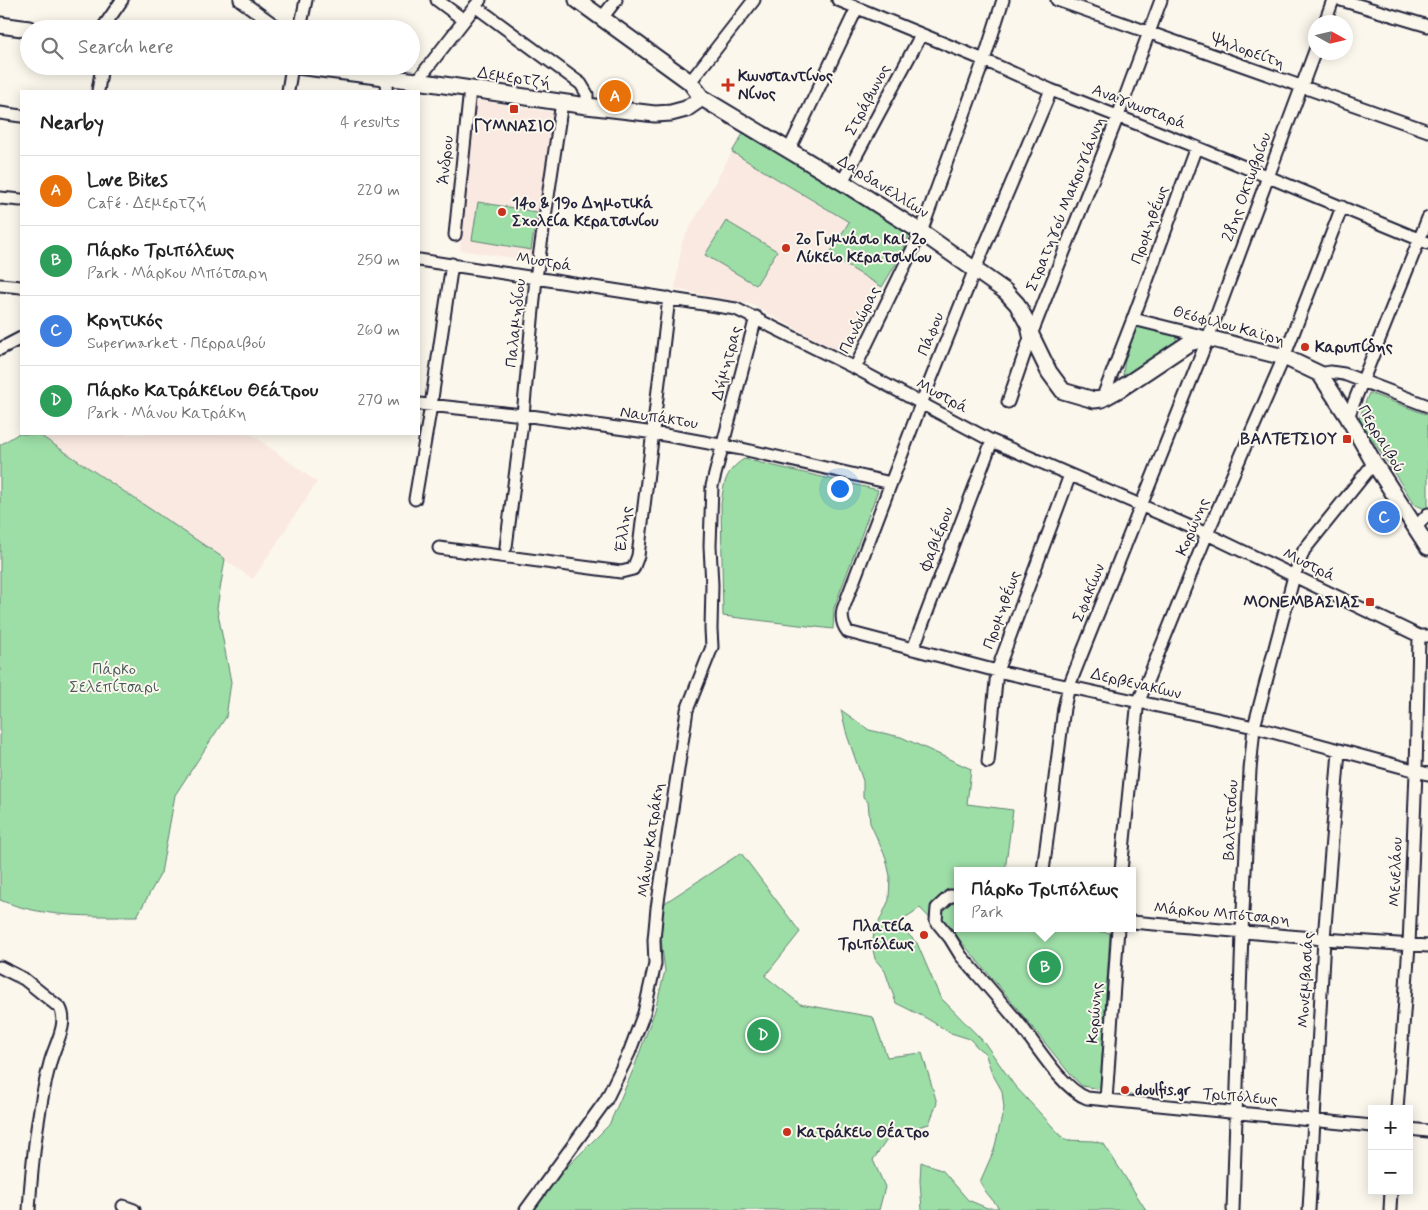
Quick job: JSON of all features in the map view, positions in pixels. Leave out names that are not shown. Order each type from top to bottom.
[{"type":"street","points":[[108,20],[122,0]]},
{"type":"street","points":[[240,0],[268,20]]},
{"type":"street","points":[[302,20],[306,0]]},
{"type":"street","points":[[437,0],[464,20]]},
{"type":"street","points":[[577,0],[690,82],[702,98]]},
{"type":"street","points":[[601,19],[616,0]]},
{"type":"street","points":[[690,82],[754,0]]},
{"type":"street","name":"Αναγνωσταρά","points":[[838,0],[984,60],[1051,90],[1196,146],[1424,242]]},
{"type":"street","name":"Πανδώρας","points":[[855,368],[920,232],[984,60],[1003,0]]},
{"type":"street","name":"Ψηλορείτη","points":[[1058,0],[1301,88],[1428,131]]},
{"type":"street","name":"Στρατηγού Μακρυγιάννη","points":[[1031,335],[1118,116],[1161,0]]},
{"type":"street","points":[[1328,15],[1333,0]]},
{"type":"street","points":[[1341,0],[1428,26]]},
{"type":"street","points":[[417,81],[477,3],[581,84],[587,94],[587,106]]},
{"type":"street","points":[[788,150],[857,8]]},
{"type":"street","points":[[0,25],[20,28]]},
{"type":"street","name":"Στράβωνος","points":[[842,182],[921,35]]},
{"type":"street","name":"28ης Οκτωβρίου","points":[[1208,338],[1312,60]]},
{"type":"street","points":[[98,90],[101,75]]},
{"type":"street","points":[[288,90],[291,75]]},
{"type":"street","name":"Δεμερτζή","points":[[342,75],[386,84],[417,81],[655,114],[671,113],[686,109],[702,98]]},
{"type":"street","name":"Άνδρου","points":[[455,235],[470,89]]},
{"type":"street","name":"Πάφου","points":[[842,622],[843,609],[921,404],[975,269],[1051,90]]},
{"type":"street","name":"Δαρδανελλίων","points":[[702,98],[842,182],[1005,290],[1017,304],[1049,372],[1062,391],[1094,400],[1102,399]]},
{"type":"street","name":"Παλαμηδίου","points":[[506,547],[523,415],[536,278],[562,102]]},
{"type":"street","points":[[0,113],[20,116]]},
{"type":"street","name":"Προμηθέως","points":[[1102,399],[1196,146]]},
{"type":"street","points":[[0,198],[20,200]]},
{"type":"street","name":"Κορώνης","points":[[1121,867],[1139,701],[1207,534],[1284,357],[1342,207]]},
{"type":"street","points":[[1348,417],[1424,242],[1428,218]]},
{"type":"street","name":"Μυστρά","points":[[420,260],[736,308],[855,368],[992,441],[1141,504],[1423,636]]},
{"type":"street","points":[[415,500],[452,264]]},
{"type":"street","points":[[0,285],[20,287]]},
{"type":"street","name":"Έλλης","points":[[439,548],[621,572],[633,569],[638,556],[669,298]]},
{"type":"street","name":"Δήμητρας","points":[[722,445],[756,318]]},
{"type":"street","name":"Θεόφιλου Καϊρη","points":[[1133,319],[1284,357],[1320,374],[1330,372],[1344,374],[1428,406]]},
{"type":"street","points":[[1008,402],[1031,335]]},
{"type":"street","points":[[1102,399],[1189,343],[1208,338]]},
{"type":"street","name":"Σφακίων","points":[[1044,867],[1064,708],[1069,686],[1208,338]]},
{"type":"street","points":[[0,349],[20,339]]},
{"type":"street","name":"Περραιβού","points":[[1320,374],[1428,547]]},
{"type":"street","name":"Ναυπάκτου","points":[[420,404],[523,415],[654,433],[722,445],[891,483]]},
{"type":"street","name":"Φαβιέρου","points":[[913,648],[992,441]]},
{"type":"street","name":"Μάνου Κατράκη","points":[[526,1210],[579,1136],[596,1117],[612,1092],[635,1040],[647,999],[655,964],[654,940],[657,908],[687,710],[712,647],[710,546],[712,486],[722,445]]},
{"type":"street","name":"Βαλτετσίου","points":[[1232,1210],[1242,932],[1254,727],[1294,576],[1304,550],[1374,463]]},
{"type":"street","name":"Προμηθέως","points":[[988,762],[997,670],[1070,475]]},
{"type":"street","points":[[1416,527],[1428,514]]},
{"type":"street","name":"Δερβενακίων","points":[[842,622],[848,632],[997,670],[1254,727],[1422,773]]},
{"type":"street","name":"Μενελάου","points":[[1397,1105],[1422,773],[1423,636]]},
{"type":"street","name":"Μονεμβασιάς","points":[[1309,1210],[1324,939],[1339,751]]},
{"type":"street","name":"Τριπόλεως","points":[[954,896],[936,908],[936,922],[950,938],[961,956],[1072,1090],[1087,1098],[1368,1126]]},
{"type":"street","name":"Μάρκου Μπότσαρη","points":[[1136,922],[1428,946]]},
{"type":"street","name":"Κορώνης","points":[[1106,1100],[1118,932]]},
{"type":"street","points":[[0,967],[24,979],[55,1004],[63,1014],[64,1021],[51,1056],[40,1102],[31,1181],[30,1210]]},
{"type":"street","points":[[1413,1129],[1428,1131]]},
{"type":"street","points":[[1390,1210],[1391,1195]]},
{"type":"shaded area","name":"14ο & 19ο Δημοτικά Σχολεία Κερατσινίου","points":[[475,100],[557,113],[533,261],[460,250]]},
{"type":"shaded area","name":"2ο Γυμνάσιο και 2ο Λύκειο Κερατσινίου","points":[[732,152],[902,254],[882,287],[846,356],[751,304],[675,289],[682,242]]},
{"type":"shaded area","points":[[39,435],[252,435],[317,482],[253,579]]},
{"type":"green space","points":[[746,129],[911,231],[902,254],[882,287],[829,255],[849,222],[732,152]]},
{"type":"green space","points":[[478,202],[537,212],[531,250],[472,240]]},
{"type":"green space","points":[[726,221],[777,251],[756,285],[705,255]]},
{"type":"green space","points":[[1135,325],[1174,335],[1177,340],[1176,346],[1130,377],[1123,375],[1126,349]]},
{"type":"green space","points":[[1369,393],[1428,415],[1428,505],[1426,509],[1415,505],[1359,419]]},
{"type":"green space","name":"Πάρκο Σελεπίτσαρι","points":[[20,433],[20,435],[39,435],[225,559],[217,608],[231,682],[226,717],[175,795],[161,873],[137,916],[67,915],[33,910],[0,900],[0,445]]},
{"type":"green space","points":[[744,459],[878,490],[834,608],[833,629],[723,616],[721,504],[726,478],[733,468]]},
{"type":"green space","points":[[841,710],[869,730],[901,737],[971,769],[967,804],[1013,810],[1006,867],[954,867],[954,932],[1110,933],[1100,1089],[1082,1086],[1070,1074],[949,927],[942,931],[920,908],[897,923],[917,943],[940,997],[984,1042],[1014,1085],[1065,1140],[1093,1141],[1104,1144],[1146,1210],[922,1210],[921,1162],[943,1171],[968,1200],[987,1208],[999,1208],[980,1182],[994,1150],[1004,1108],[1002,1091],[992,1073],[985,1053],[970,1039],[951,1033],[896,1003],[885,971],[875,959],[872,945],[874,933],[889,900],[890,876],[886,858],[870,823],[868,802],[863,797],[863,781],[847,735]]},
{"type":"green space","points":[[741,853],[800,932],[765,976],[800,1004],[873,1017],[887,1057],[922,1053],[937,1103],[929,1124],[891,1134],[873,1160],[885,1187],[879,1210],[526,1210],[609,1125],[634,1068],[655,1010],[665,971],[657,908]]},
{"type":"place","name":"Κωνσταντίνος Νίνος","points":[[728,85]]},
{"type":"place","name":"Love Bites","points":[[615,96]]},
{"type":"place","name":"ΓΥΜΝΑΣΙΟ","points":[[514,109]]},
{"type":"place","name":"14ο & 19ο Δημοτικά Σχολεία Κερατσινίου","points":[[502,212]]},
{"type":"place","name":"2ο Γυμνάσιο και 2ο Λύκειο Κερατσινίου","points":[[786,248]]},
{"type":"place","name":"Καρυπίδης","points":[[1305,347]]},
{"type":"place","name":"ΒΑΛΤΕΤΣΙΟΥ","points":[[1347,439]]},
{"type":"place","name":"Κρητικός","points":[[1384,517]]},
{"type":"place","name":"ΜΟΝΕΜΒΑΣΙΑΣ","points":[[1370,602]]},
{"type":"place","name":"Πλατεία Τριπόλεως","points":[[924,935]]},
{"type":"place","name":"Πάρκο Τριπόλεως","points":[[1045,967]]},
{"type":"place","name":"Πάρκο Κατράκειου Θεάτρου","points":[[763,1035]]},
{"type":"place","name":"doulfis.gr","points":[[1125,1090]]},
{"type":"place","name":"Κατράκειο Θέατρο","points":[[787,1132]]}]
